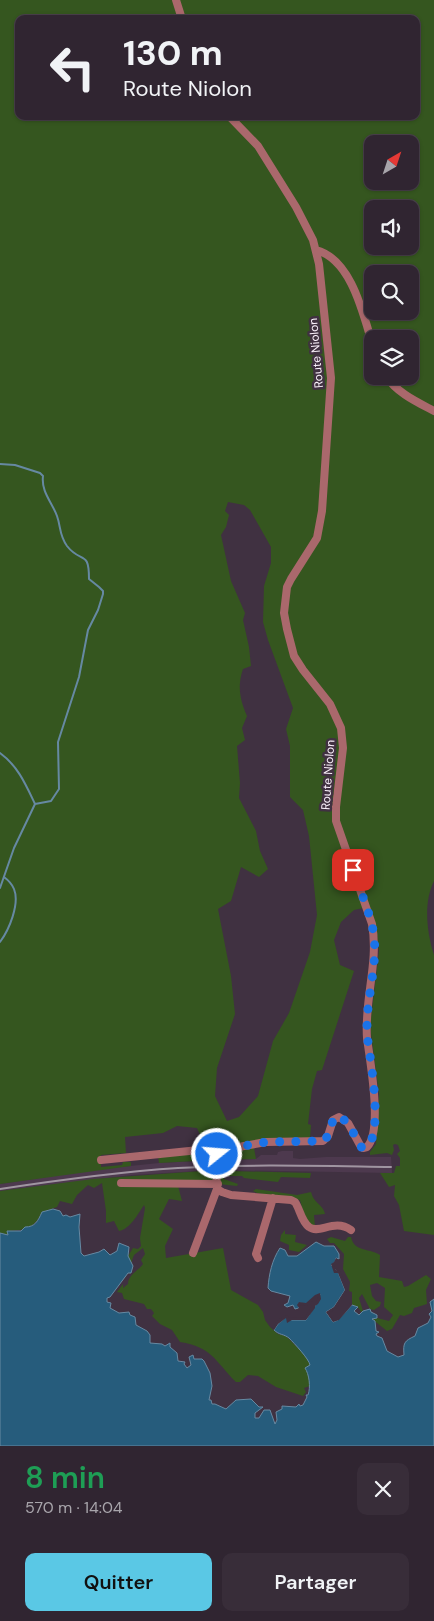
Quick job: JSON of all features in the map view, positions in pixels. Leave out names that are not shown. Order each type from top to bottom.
[{"type":"street","points":[[176,0],[181,15]]},
{"type":"street","name":"Route Niolon","points":[[218,1153],[222,1150],[266,1142],[323,1141],[328,1136],[333,1120],[339,1116],[348,1123],[361,1147],[367,1147],[372,1138],[374,1091],[366,1023],[375,947],[372,924],[336,821],[343,748],[342,734],[339,721],[330,704],[294,656],[284,613],[287,588],[317,538],[322,510],[331,378],[316,250],[306,225],[263,154],[252,139],[233,120]]},
{"type":"street","points":[[316,250],[332,256],[346,272],[368,330]]},
{"type":"street","points":[[393,385],[404,394],[434,410]]},
{"type":"street","points":[[101,1160],[199,1150],[218,1153],[216,1157],[217,1186],[193,1253]]},
{"type":"street","points":[[121,1183],[217,1186],[222,1192],[231,1195],[291,1200],[298,1206],[306,1223],[311,1228],[339,1225],[351,1230]]},
{"type":"street","points":[[258,1258],[256,1254],[273,1198]]},
{"type":"shaded area","points":[[293,1151],[293,1158],[300,1159],[391,1157],[392,1173],[218,1170],[218,1160],[256,1159],[261,1155],[277,1155],[278,1152]]},
{"type":"shaded area","points":[[214,1160],[215,1170],[132,1175],[0,1191],[0,1184],[92,1170],[159,1163]]},
{"type":"green space","points":[[0,0],[434,0],[434,881],[428,899],[427,918],[434,955],[434,1235],[404,1231],[399,1205],[394,1196],[395,1185],[389,1187],[380,1173],[394,1173],[396,1166],[400,1166],[400,1158],[397,1154],[400,1151],[398,1145],[393,1145],[392,1155],[387,1153],[370,1155],[376,1144],[379,1094],[370,1026],[379,951],[376,928],[368,907],[354,910],[341,922],[334,940],[340,965],[354,971],[322,1070],[317,1071],[312,1089],[308,1124],[311,1125],[310,1139],[253,1141],[221,1146],[205,1146],[197,1128],[177,1126],[163,1133],[125,1137],[126,1153],[101,1155],[101,1167],[131,1162],[131,1166],[0,1184]],"holes":[[[228,502],[244,505],[250,510],[271,547],[271,563],[264,586],[263,622],[293,708],[286,729],[290,746],[290,797],[303,810],[309,836],[317,915],[310,952],[289,1013],[273,1041],[258,1096],[239,1117],[227,1121],[215,1096],[217,1068],[235,1014],[231,976],[218,909],[231,901],[241,867],[259,877],[268,869],[260,851],[256,831],[239,798],[240,783],[237,746],[245,740],[242,728],[247,716],[241,699],[240,681],[243,669],[251,666],[243,620],[245,613],[231,581],[221,535],[226,527],[229,515],[225,511]]]},
{"type":"green space","points":[[254,1148],[256,1159],[219,1160],[221,1154]]},
{"type":"green space","points":[[207,1153],[214,1160],[159,1163],[158,1156]]},
{"type":"green space","points":[[215,1170],[215,1181],[177,1182],[182,1201],[169,1199],[159,1219],[173,1229],[165,1246],[166,1258],[223,1248],[231,1290],[258,1305],[270,1327],[278,1334],[286,1336],[309,1359],[310,1365],[307,1368],[310,1386],[304,1388],[306,1392],[303,1396],[276,1387],[258,1376],[248,1375],[240,1382],[236,1382],[206,1351],[191,1344],[180,1342],[172,1330],[160,1324],[152,1316],[154,1313],[151,1309],[147,1309],[144,1304],[124,1299],[122,1293],[117,1292],[123,1284],[123,1288],[128,1284],[131,1276],[143,1264],[141,1260],[145,1254],[143,1248],[134,1255],[131,1263],[128,1256],[133,1248],[138,1249],[141,1246],[140,1238],[144,1205],[130,1224],[119,1231],[114,1221],[106,1223],[102,1183],[94,1188],[88,1185],[77,1195],[72,1204],[60,1201],[57,1207],[42,1212],[36,1222],[28,1228],[8,1231],[9,1235],[0,1233],[0,1191],[93,1179]]},
{"type":"green space","points":[[218,1170],[311,1173],[310,1178],[281,1177],[278,1182],[244,1178],[242,1176],[224,1176],[224,1179],[238,1184],[237,1186],[219,1184]]},
{"type":"green space","points":[[256,1189],[297,1195],[311,1192],[325,1214],[314,1215],[315,1228],[303,1212],[300,1200],[257,1193],[253,1191]]},
{"type":"green space","points":[[285,1230],[285,1234],[296,1235],[295,1242],[307,1245],[299,1252],[289,1250],[289,1245],[280,1241],[281,1235]]},
{"type":"green space","points":[[331,1237],[345,1241],[348,1237],[351,1237],[355,1245],[380,1255],[379,1277],[402,1281],[404,1287],[426,1275],[431,1279],[426,1290],[427,1304],[414,1308],[412,1313],[404,1316],[400,1315],[392,1329],[387,1331],[372,1319],[377,1318],[389,1321],[393,1315],[384,1307],[385,1288],[377,1283],[370,1285],[372,1296],[376,1301],[381,1302],[380,1306],[374,1310],[370,1309],[362,1294],[359,1298],[363,1311],[361,1312],[358,1307],[352,1305],[352,1292],[349,1291],[350,1282],[343,1269],[344,1254],[334,1243],[330,1243],[327,1239]]},
{"type":"water","points":[[53,1209],[60,1211],[63,1216],[70,1217],[80,1214],[81,1253],[84,1256],[104,1249],[110,1255],[117,1251],[119,1243],[129,1247],[128,1256],[133,1266],[131,1273],[128,1273],[110,1297],[107,1298],[107,1302],[111,1303],[110,1308],[119,1313],[129,1312],[130,1315],[135,1317],[136,1325],[147,1331],[150,1335],[150,1343],[165,1346],[170,1343],[170,1347],[177,1353],[178,1361],[185,1362],[184,1364],[187,1368],[191,1365],[189,1357],[193,1355],[194,1359],[202,1359],[210,1373],[212,1386],[209,1400],[211,1400],[212,1404],[226,1409],[236,1400],[251,1399],[259,1407],[263,1407],[255,1413],[255,1418],[259,1418],[264,1410],[270,1410],[275,1424],[277,1420],[276,1412],[282,1409],[282,1406],[296,1407],[299,1404],[300,1406],[303,1405],[309,1388],[305,1368],[310,1365],[289,1338],[274,1330],[286,1317],[291,1320],[306,1320],[318,1301],[320,1294],[306,1304],[299,1303],[299,1308],[295,1309],[293,1305],[287,1307],[284,1305],[288,1303],[290,1296],[271,1291],[268,1288],[271,1267],[280,1248],[285,1250],[288,1256],[297,1256],[316,1242],[324,1246],[334,1246],[339,1254],[339,1259],[336,1258],[335,1262],[331,1265],[338,1272],[345,1290],[334,1307],[326,1312],[333,1322],[338,1320],[352,1305],[358,1307],[354,1311],[359,1315],[363,1311],[370,1309],[371,1312],[377,1315],[377,1318],[372,1319],[375,1321],[376,1331],[379,1332],[376,1334],[377,1336],[382,1338],[387,1351],[398,1357],[404,1355],[406,1341],[415,1336],[418,1328],[428,1323],[431,1317],[429,1314],[432,1311],[430,1302],[434,1299],[434,1446],[0,1446],[0,1233],[8,1235],[7,1231],[21,1231],[25,1227],[36,1223],[42,1212]]},
{"type":"pier","points":[[336,1258],[341,1261],[337,1261],[334,1265],[336,1270],[340,1271],[348,1290],[336,1309],[329,1313],[330,1316],[333,1320],[337,1318],[350,1303],[352,1305],[339,1320],[333,1322],[326,1312],[334,1307],[345,1290],[338,1273],[334,1273],[331,1264]]},
{"type":"pier","points":[[320,1293],[321,1299],[306,1320],[292,1320],[287,1323],[286,1318],[274,1330],[272,1328],[285,1315],[289,1318],[305,1317],[318,1297],[307,1306],[300,1305],[300,1310],[294,1311],[299,1308],[297,1305],[299,1302],[306,1303]]},
{"type":"waterway","points":[[0,464],[15,465],[40,473],[43,476],[45,492],[57,516],[64,542],[76,555],[86,560],[89,579],[103,591],[98,610],[88,630],[79,677],[58,742],[59,789],[51,801],[35,804],[14,848],[0,888]]},
{"type":"waterway","points":[[0,753],[17,770],[35,804]]},
{"type":"waterway","points":[[0,942],[10,924],[16,902],[13,887],[4,877]]},
{"type":"railway","points":[[0,1189],[178,1168],[258,1166],[391,1167]]},
{"type":"route","points":[[217,1154],[222,1150],[266,1142],[323,1141],[328,1136],[333,1120],[339,1116],[348,1123],[361,1147],[370,1145],[374,1103],[366,1023],[375,947],[372,924],[353,870]]}]
